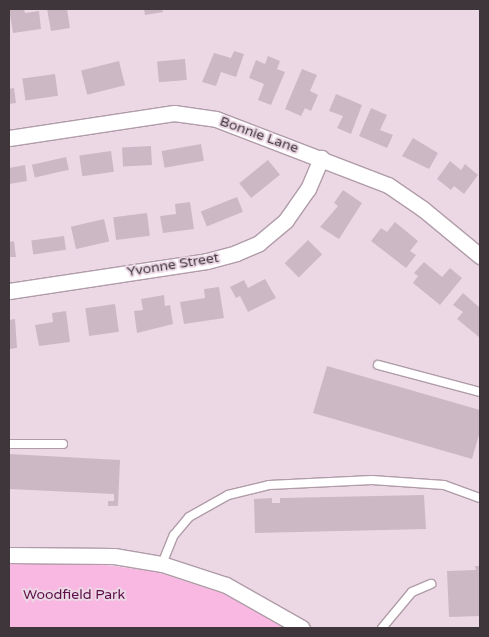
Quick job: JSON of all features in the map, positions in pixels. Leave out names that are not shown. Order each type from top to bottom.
[{"type":"street","name":"Bonnie Lane","points":[[9,138],[153,116],[196,115],[250,130],[364,173],[407,196],[480,256]]},
{"type":"street","name":"Yvonne Street","points":[[9,291],[207,261],[236,253],[259,242],[286,220],[308,190],[321,158]]},
{"type":"street","points":[[9,555],[114,556],[162,564],[226,585],[302,628]]},
{"type":"lane","points":[[378,365],[480,392]]},
{"type":"lane","points":[[9,444],[63,444]]},
{"type":"lane","points":[[162,564],[174,535],[189,517],[228,495],[269,485],[381,481],[444,485],[480,498]]},
{"type":"lane","points":[[382,628],[412,592],[431,584]]},
{"type":"green space","name":"Woodfield Park","points":[[9,561],[82,562],[157,572],[224,594],[284,628],[9,628]]},
{"type":"building","points":[[9,9],[24,9],[25,13],[39,11],[41,29],[13,33]]},
{"type":"building","points":[[47,9],[67,9],[70,28],[51,31]]},
{"type":"building","points":[[144,9],[162,9],[163,12],[145,15]]},
{"type":"building","points":[[234,51],[244,54],[236,77],[221,72],[216,86],[202,82],[214,53],[231,58]]},
{"type":"building","points":[[268,56],[280,61],[277,69],[285,72],[271,105],[258,100],[264,84],[249,78],[256,60],[265,64]]},
{"type":"building","points":[[185,59],[187,80],[159,82],[157,61]]},
{"type":"building","points":[[119,61],[125,85],[87,95],[81,70]]},
{"type":"building","points":[[302,69],[317,75],[310,91],[318,95],[311,111],[305,108],[301,116],[285,109]]},
{"type":"building","points":[[55,74],[58,96],[25,100],[22,79]]},
{"type":"building","points":[[14,88],[16,103],[9,104],[9,89]]},
{"type":"building","points":[[336,94],[362,105],[351,134],[337,128],[343,116],[329,111]]},
{"type":"building","points":[[371,108],[387,115],[380,130],[393,135],[387,148],[359,136]]},
{"type":"building","points":[[413,138],[438,153],[429,169],[402,156]]},
{"type":"building","points":[[201,144],[204,161],[165,168],[162,151]]},
{"type":"building","points":[[151,146],[152,165],[123,166],[122,148]]},
{"type":"building","points":[[111,151],[114,172],[82,176],[79,155]]},
{"type":"building","points":[[66,157],[69,170],[35,178],[32,165]]},
{"type":"building","points":[[268,160],[280,175],[251,198],[239,183]]},
{"type":"building","points":[[450,161],[461,170],[465,164],[478,175],[464,194],[454,186],[451,190],[437,179]]},
{"type":"building","points":[[25,165],[27,181],[9,184],[9,168]]},
{"type":"building","points":[[343,190],[362,203],[339,239],[320,227],[338,206],[334,203]]},
{"type":"building","points":[[237,197],[243,212],[207,226],[201,212]]},
{"type":"building","points":[[190,202],[194,229],[163,233],[160,216],[176,214],[175,204]]},
{"type":"building","points":[[147,213],[150,236],[116,240],[113,217]]},
{"type":"building","points":[[104,219],[109,241],[76,249],[71,227]]},
{"type":"building","points":[[395,222],[418,241],[410,251],[416,255],[406,268],[371,241],[381,228],[387,232]]},
{"type":"building","points":[[64,236],[66,250],[33,254],[31,241]]},
{"type":"building","points":[[308,240],[322,254],[299,277],[285,263]]},
{"type":"building","points":[[14,241],[16,257],[9,257],[9,242]]},
{"type":"building","points":[[424,262],[442,277],[450,268],[462,278],[440,305],[413,283],[418,276],[414,273]]},
{"type":"building","points":[[265,279],[276,298],[248,312],[240,296],[236,298],[230,287],[244,280],[248,288]]},
{"type":"building","points":[[219,287],[224,318],[184,324],[180,302],[205,298],[204,289]]},
{"type":"building","points":[[463,293],[480,308],[479,337],[457,319],[463,312],[453,305]]},
{"type":"building","points":[[164,295],[165,306],[170,305],[173,324],[137,333],[134,311],[143,310],[141,299]]},
{"type":"building","points":[[115,304],[119,332],[89,336],[85,308]]},
{"type":"building","points":[[66,311],[70,342],[39,346],[35,325],[53,322],[52,313]]},
{"type":"building","points":[[15,319],[17,348],[9,349],[9,320]]},
{"type":"building","points":[[327,366],[480,410],[480,431],[472,459],[313,413]]},
{"type":"building","points":[[9,454],[120,460],[118,506],[108,506],[108,501],[114,501],[114,494],[9,489]]},
{"type":"building","points":[[424,495],[426,529],[255,533],[254,499],[272,498],[272,503],[280,503],[280,498]]},
{"type":"building","points":[[475,566],[480,566],[480,616],[449,617],[447,571],[476,570]]}]
